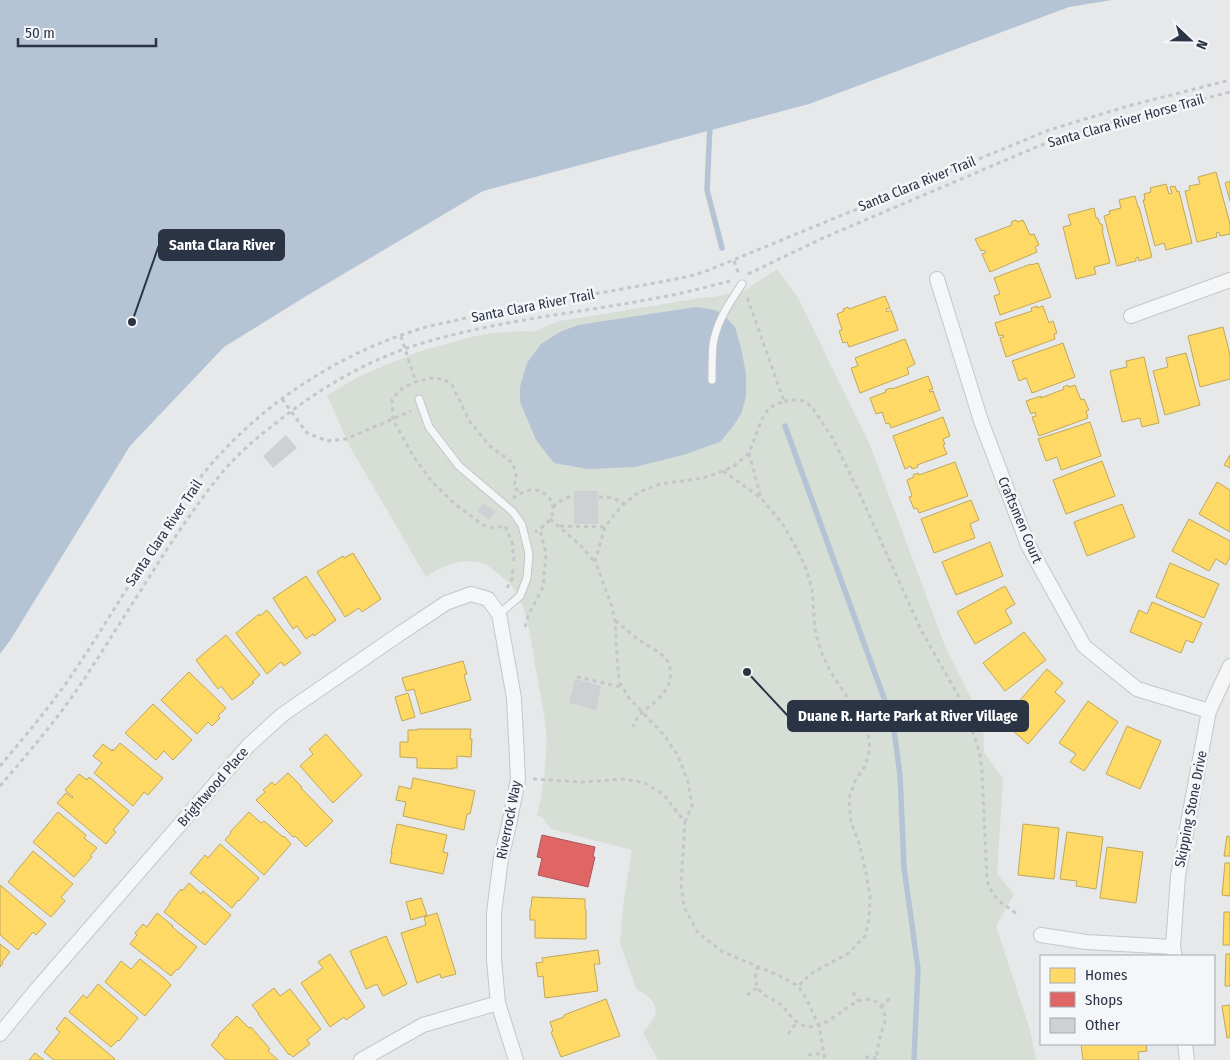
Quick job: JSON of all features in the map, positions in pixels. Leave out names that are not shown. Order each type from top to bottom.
[{"type":"street","name":"Craftsmen Court","points":[[937,279],[980,421],[1028,545],[1084,646],[1137,689],[1209,711]]},
{"type":"street","points":[[1131,316],[1230,280]]},
{"type":"street","name":"Brightwood Place","points":[[0,1034],[248,746],[282,715],[446,603],[471,594],[488,598],[498,614]]},
{"type":"street","name":"Riverrock Way","points":[[498,614],[514,698],[518,779],[510,825],[501,858],[494,912],[494,960],[498,1004],[516,1060]]},
{"type":"street","name":"Skipping Stone Drive","points":[[1174,952],[1178,876],[1209,711],[1230,666]]},
{"type":"street","points":[[1040,935],[1174,952]]},
{"type":"street","points":[[361,1060],[423,1025],[498,1004]]},
{"type":"street","points":[[1185,1045],[1187,1060]]},
{"type":"lane","points":[[712,380],[713,343],[719,323],[741,281]]},
{"type":"lane","points":[[419,399],[429,427],[459,466],[514,512],[522,525],[529,554],[527,578],[520,596],[498,614]]},
{"type":"path","name":"Santa Clara River Trail","points":[[0,766],[44,714],[183,500],[205,472],[235,439],[257,419],[282,399],[337,364],[361,352],[427,327],[507,310],[686,278],[734,261],[1049,130],[1128,106],[1230,80]]},
{"type":"path","name":"Santa Clara River Horse Trail","points":[[0,786],[54,722],[84,680],[145,582],[197,504],[227,467],[253,442],[322,389],[354,371],[405,349],[451,334],[482,327],[658,298],[741,281],[824,238],[1041,145],[1098,126],[1230,92]]},
{"type":"path","points":[[734,261],[784,401]]},
{"type":"path","points":[[282,399],[307,433],[327,441],[346,439],[413,410],[419,399],[401,336]]},
{"type":"path","points":[[595,561],[605,527],[624,504],[639,492],[660,484],[703,478],[723,472],[734,466],[749,453],[762,419],[769,408],[784,401],[795,400],[804,401],[812,407],[833,439],[921,630],[958,695],[968,717],[980,754],[982,772],[986,880],[990,891],[995,897],[1017,914]]},
{"type":"path","points":[[749,453],[761,498]]},
{"type":"path","points":[[723,472],[761,498],[782,523],[798,549],[812,590],[815,630],[821,651],[830,672],[859,712],[868,732],[870,748],[865,766],[855,781],[849,798],[851,822],[859,843],[870,896],[869,919],[864,936],[849,954],[812,973],[798,986]]},
{"type":"path","points":[[518,496],[529,490],[540,490],[548,496],[553,507],[550,519],[540,529]]},
{"type":"path","points":[[553,507],[564,499],[574,496]]},
{"type":"path","points":[[598,497],[614,498],[624,504]]},
{"type":"path","points":[[550,519],[560,526],[595,561],[611,604],[615,621],[620,683],[629,698],[664,735],[678,756],[688,782],[692,805],[685,822],[680,884],[684,907],[698,933],[723,952],[778,975],[798,986],[819,1024],[825,1060]]},
{"type":"path","points":[[560,526],[605,527]]},
{"type":"path","points":[[615,621],[664,657],[669,664],[671,676],[668,689],[658,700],[638,715],[633,727]]},
{"type":"path","points":[[577,677],[623,687]]},
{"type":"path","points":[[518,779],[582,782],[625,779],[645,783],[664,795],[685,822]]},
{"type":"path","points":[[758,966],[755,972],[758,988],[762,993],[780,1004],[797,1022],[804,1026],[810,1027],[828,1021],[858,1001],[866,999],[880,1004],[885,1019],[876,1059],[865,1057]]},
{"type":"path","points":[[746,995],[758,988]]},
{"type":"path","points":[[853,992],[858,1001]]},
{"type":"path","points":[[881,1007],[890,998]]},
{"type":"path","points":[[788,1034],[797,1022]]},
{"type":"path","points":[[808,1055],[824,1053]]},
{"type":"shaded area","points":[[777,269],[798,298],[870,445],[945,646],[983,723],[984,752],[1003,779],[997,874],[1014,894],[996,926],[1030,1030],[1036,1060],[658,1060],[643,1033],[655,1015],[655,1007],[648,996],[637,990],[620,943],[624,898],[632,850],[551,829],[542,817],[537,816],[544,773],[546,728],[528,626],[519,597],[507,582],[490,567],[482,563],[465,561],[449,565],[426,577],[349,445],[327,395],[358,377],[424,350],[492,333],[534,332],[560,321],[744,291]]},
{"type":"water","points":[[0,0],[1112,0],[1069,7],[809,104],[483,191],[224,347],[130,446],[0,654]]},
{"type":"water","points":[[696,307],[715,310],[723,314],[735,327],[746,374],[746,396],[742,412],[720,442],[683,455],[635,467],[588,469],[554,463],[536,440],[520,402],[520,387],[527,363],[541,344],[560,332],[578,325]]},
{"type":"building: Homes","points":[[1216,172],[1230,224],[1230,234],[1220,236],[1219,232],[1216,233],[1217,237],[1197,242],[1185,191],[1190,190],[1189,186],[1200,184],[1198,177]]},
{"type":"building: Homes","points":[[1230,181],[1230,201],[1225,183]]},
{"type":"building: Homes","points":[[1166,184],[1169,194],[1172,193],[1170,187],[1175,186],[1177,192],[1179,191],[1192,243],[1166,250],[1164,243],[1155,246],[1143,200],[1145,200],[1144,194],[1151,192],[1150,188]]},
{"type":"building: Homes","points":[[1135,196],[1152,257],[1139,261],[1138,257],[1136,261],[1117,266],[1104,216],[1110,214],[1109,211],[1121,208],[1119,200]]},
{"type":"building: Homes","points":[[1094,208],[1096,218],[1102,224],[1110,263],[1094,267],[1096,274],[1076,279],[1063,227],[1071,225],[1068,215]]},
{"type":"building: Homes","points":[[1016,220],[1017,222],[1023,220],[1030,235],[1034,234],[1039,245],[1035,247],[1037,252],[990,272],[982,254],[986,253],[984,250],[981,251],[975,239],[1012,225],[1011,222]]},
{"type":"building: Homes","points":[[1038,263],[1051,297],[1000,315],[994,296],[1000,294],[994,278]]},
{"type":"building: Homes","points":[[885,296],[890,308],[886,309],[887,312],[891,310],[898,330],[849,347],[847,342],[843,343],[839,331],[842,330],[837,314],[848,307],[849,309]]},
{"type":"building: Homes","points":[[1037,306],[1037,308],[1043,306],[1049,323],[1053,321],[1057,333],[1054,334],[1055,339],[1006,357],[1000,338],[1004,337],[1003,335],[999,336],[995,323],[1032,311],[1031,308]]},
{"type":"building: Homes","points":[[1223,327],[1230,355],[1230,379],[1200,387],[1188,336]]},
{"type":"building: Homes","points":[[905,339],[915,364],[907,368],[909,374],[860,393],[851,368],[858,366],[855,358]]},
{"type":"building: Homes","points":[[1063,343],[1075,377],[1032,393],[1026,378],[1019,381],[1012,361]]},
{"type":"building: Homes","points":[[1186,353],[1200,405],[1165,415],[1153,371],[1168,367],[1166,358]]},
{"type":"building: Homes","points":[[1144,357],[1159,423],[1142,427],[1140,418],[1122,422],[1110,371],[1127,367],[1126,361]]},
{"type":"building: Homes","points":[[928,376],[933,389],[929,390],[930,392],[933,391],[940,410],[891,428],[889,423],[886,424],[882,412],[876,414],[870,398],[886,392],[885,390]]},
{"type":"building: Homes","points":[[1068,385],[1069,387],[1075,385],[1081,400],[1084,399],[1089,410],[1086,411],[1088,418],[1039,436],[1032,417],[1036,416],[1035,412],[1031,414],[1026,401],[1041,396],[1041,398],[1064,389],[1063,387]]},
{"type":"building: Homes","points":[[943,417],[950,436],[943,439],[945,444],[943,445],[947,454],[917,465],[918,467],[912,469],[911,466],[905,469],[893,436]]},
{"type":"building: Homes","points":[[1090,422],[1101,456],[1061,470],[1057,457],[1046,461],[1038,439]]},
{"type":"building: Homes","points":[[1230,455],[1230,468],[1224,465]]},
{"type":"building: Homes","points":[[1102,461],[1115,496],[1066,514],[1053,480]]},
{"type":"building: Homes","points":[[955,462],[968,496],[919,513],[917,508],[914,509],[909,497],[912,496],[907,480],[918,473],[919,475]]},
{"type":"building: Homes","points":[[1217,482],[1230,490],[1230,532],[1199,514]]},
{"type":"building: Homes","points":[[971,500],[979,520],[970,524],[975,538],[934,553],[921,519]]},
{"type":"building: Homes","points":[[1122,504],[1135,537],[1087,556],[1074,522]]},
{"type":"building: Homes","points":[[1189,519],[1230,541],[1230,557],[1226,565],[1216,559],[1209,571],[1172,551]]},
{"type":"building: Homes","points":[[990,542],[1003,576],[956,595],[942,562]]},
{"type":"building: Homes","points":[[353,553],[381,599],[362,612],[359,608],[345,617],[317,572],[343,556],[344,558]]},
{"type":"building: Homes","points":[[1170,563],[1219,584],[1204,618],[1156,597]]},
{"type":"building: Homes","points":[[306,576],[336,620],[314,636],[313,634],[306,639],[297,626],[293,629],[273,598]]},
{"type":"building: Homes","points":[[1005,586],[1015,604],[1005,610],[1012,623],[975,644],[957,612]]},
{"type":"building: Homes","points":[[1152,602],[1202,623],[1193,643],[1186,640],[1181,653],[1130,632],[1139,610],[1147,614]]},
{"type":"building: Homes","points":[[267,610],[301,653],[284,666],[281,662],[267,674],[236,633],[259,614],[260,616]]},
{"type":"building: Homes","points":[[1024,632],[1046,660],[1005,691],[983,663]]},
{"type":"building: Homes","points":[[226,635],[260,675],[252,682],[254,683],[232,700],[221,686],[218,689],[196,660]]},
{"type":"building: Homes","points":[[463,661],[467,674],[464,675],[471,700],[421,714],[414,689],[406,691],[402,678]]},
{"type":"building: Homes","points":[[1047,669],[1063,683],[1055,692],[1065,701],[1028,744],[1002,721]]},
{"type":"building: Homes","points":[[189,672],[226,708],[212,726],[208,722],[197,734],[161,700]]},
{"type":"building: Homes","points":[[408,693],[415,717],[402,721],[395,697]]},
{"type":"building: Homes","points":[[1088,701],[1118,722],[1084,771],[1070,762],[1076,754],[1059,743]]},
{"type":"building: Homes","points":[[153,704],[192,740],[173,760],[164,751],[156,760],[125,733]]},
{"type":"building: Homes","points":[[1127,726],[1161,741],[1140,789],[1106,774]]},
{"type":"building: Homes","points":[[471,729],[471,757],[457,756],[457,768],[453,769],[417,768],[417,758],[400,757],[400,742],[408,742],[408,730]]},
{"type":"building: Homes","points":[[326,734],[362,775],[333,803],[300,766],[313,754],[309,749]]},
{"type":"building: Homes","points":[[120,743],[163,778],[148,795],[144,792],[133,806],[94,773],[102,763],[93,756],[103,744],[113,751]]},
{"type":"building: Homes","points":[[288,773],[333,821],[306,847],[295,836],[293,837],[256,800],[272,782],[275,785]]},
{"type":"building: Homes","points":[[79,774],[87,780],[89,777],[129,811],[113,830],[116,832],[106,844],[57,803],[66,793],[73,797],[65,790]]},
{"type":"building: Homes","points":[[413,778],[475,791],[464,830],[403,816],[406,802],[396,800],[399,786],[411,789]]},
{"type":"building: Homes","points":[[58,812],[86,835],[84,838],[97,848],[90,856],[92,857],[74,877],[33,842]]},
{"type":"building: Homes","points":[[249,812],[261,823],[264,821],[284,836],[291,844],[264,875],[225,840]]},
{"type":"building: Homes","points":[[397,824],[447,835],[443,852],[448,853],[443,874],[390,863]]},
{"type":"building: Homes","points":[[1023,824],[1059,828],[1054,879],[1018,875]]},
{"type":"building: Homes","points":[[1067,832],[1103,837],[1096,889],[1076,886],[1077,881],[1060,879]]},
{"type":"building: Homes","points":[[1227,836],[1230,837],[1230,856],[1224,856]]},
{"type":"building: Homes","points":[[220,844],[259,878],[232,908],[190,873],[205,855],[208,858]]},
{"type":"building: Homes","points":[[1107,847],[1143,852],[1136,903],[1100,898]]},
{"type":"building: Homes","points":[[33,851],[73,884],[61,897],[65,901],[51,917],[8,882]]},
{"type":"building: Homes","points":[[1225,863],[1230,863],[1230,896],[1222,895]]},
{"type":"building: Homes","points":[[189,883],[201,894],[203,891],[231,915],[205,945],[164,912],[181,889],[182,891]]},
{"type":"building: Homes","points":[[0,885],[46,924],[36,935],[33,932],[18,950],[0,935]]},
{"type":"building: Homes","points":[[532,897],[585,899],[586,939],[535,938],[535,920],[530,920]]},
{"type":"building: Homes","points":[[421,898],[427,915],[411,920],[406,902]]},
{"type":"building: Homes","points":[[1224,912],[1230,912],[1230,945],[1223,945]]},
{"type":"building: Homes","points":[[157,913],[197,947],[171,976],[130,944],[137,935],[135,933],[143,924],[147,927]]},
{"type":"building: Homes","points":[[437,913],[456,974],[441,978],[440,974],[417,983],[401,933],[426,925],[424,917]]},
{"type":"building: Homes","points":[[386,936],[407,984],[383,996],[377,984],[366,989],[350,951]]},
{"type":"building: Homes","points":[[0,944],[10,952],[0,967]]},
{"type":"building: Homes","points":[[598,950],[600,964],[594,964],[598,991],[545,998],[544,978],[543,976],[538,977],[536,963],[543,962],[542,958]]},
{"type":"building: Homes","points":[[330,954],[365,1007],[346,1020],[344,1017],[330,1027],[301,983],[323,968],[318,962]]},
{"type":"building: Homes","points":[[1226,954],[1230,954],[1230,986],[1225,986]]},
{"type":"building: Homes","points":[[140,959],[171,985],[145,1016],[105,982],[121,961],[131,969]]},
{"type":"building: Homes","points":[[98,984],[138,1018],[119,1041],[111,1047],[69,1012],[83,995],[87,998]]},
{"type":"building: Homes","points":[[274,988],[280,996],[290,989],[321,1029],[307,1040],[310,1044],[293,1057],[289,1055],[252,1005]]},
{"type":"building: Homes","points":[[606,999],[620,1036],[561,1057],[551,1032],[553,1031],[550,1022]]},
{"type":"building: Homes","points":[[1230,1005],[1230,1037],[1227,1038],[1222,1006]]},
{"type":"building: Homes","points":[[237,1016],[249,1028],[251,1027],[270,1049],[268,1051],[278,1060],[226,1060],[211,1045]]},
{"type":"building: Homes","points":[[65,1017],[115,1059],[54,1060],[44,1052],[60,1032],[56,1029]]},
{"type":"building: Homes","points":[[1081,1045],[1146,1045],[1147,1051],[1138,1052],[1139,1060],[1083,1060]]},
{"type":"building: Homes","points":[[35,1053],[44,1060],[29,1060]]},
{"type":"building: Shops","points":[[542,835],[595,847],[593,857],[595,857],[588,887],[538,875],[542,858],[537,857]]},
{"type":"building: Other","points":[[286,435],[297,448],[273,468],[263,456]]},
{"type":"building: Other","points":[[574,491],[598,491],[598,524],[574,524]]},
{"type":"building: Other","points":[[484,503],[496,512],[489,520],[477,511]]},
{"type":"building: Other","points":[[575,679],[601,686],[596,710],[569,703]]},
{"type":"waterway","points":[[710,124],[707,190],[722,248]]},
{"type":"waterway","points":[[785,426],[893,723],[900,775],[904,867],[918,969],[914,1060]]},
{"type":"place","name":"Santa Clara River","points":[[132,322]]},
{"type":"place","name":"Duane R. Harte Park at River Village","points":[[747,672]]}]
